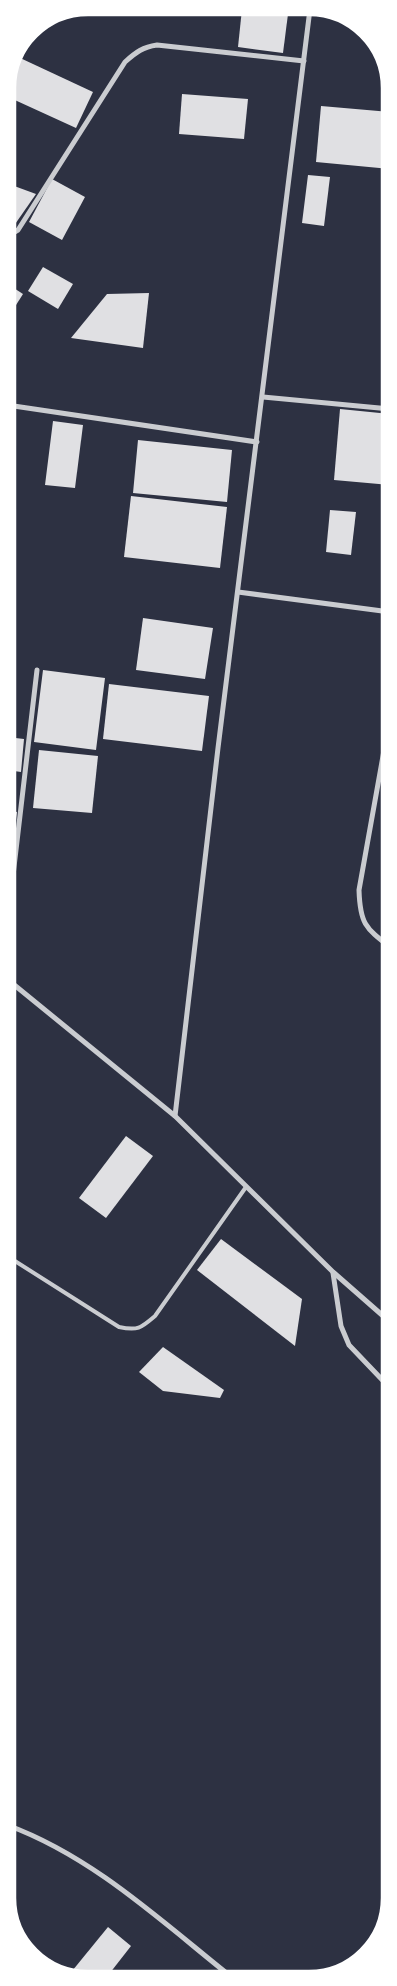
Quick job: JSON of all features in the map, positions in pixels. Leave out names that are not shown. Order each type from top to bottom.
[{"type":"street","points":[[175,1116],[309,15]]},
{"type":"street","points":[[15,232],[18,230],[125,62],[136,51],[146,46],[157,45],[304,61]]},
{"type":"street","points":[[263,396],[382,408]]},
{"type":"street","points":[[15,406],[257,442]]},
{"type":"street","points":[[238,592],[382,611]]},
{"type":"street","points":[[15,856],[36,670]]},
{"type":"street","points":[[382,762],[359,890],[359,909],[365,925],[382,941]]},
{"type":"street","points":[[15,986],[175,1116],[333,1272],[382,1315]]},
{"type":"street","points":[[333,1272],[342,1326],[349,1346],[382,1380]]},
{"type":"street","points":[[15,1828],[62,1850],[101,1873],[224,1971]]},
{"type":"lane","points":[[15,1261],[120,1327],[132,1330],[142,1327],[155,1316],[246,1187]]},
{"type":"building","points":[[241,15],[288,15],[283,53],[238,47]]},
{"type":"building","points":[[22,59],[93,92],[76,128],[15,100],[15,84]]},
{"type":"building","points":[[182,94],[248,99],[244,139],[179,134]]},
{"type":"building","points":[[321,106],[382,111],[382,168],[316,162]]},
{"type":"building","points":[[308,175],[330,177],[324,226],[302,223]]},
{"type":"building","points":[[52,179],[85,197],[62,240],[29,222]]},
{"type":"building","points":[[15,186],[36,194],[15,224]]},
{"type":"building","points":[[43,267],[73,284],[58,309],[28,291]]},
{"type":"building","points":[[15,289],[23,294],[15,307]]},
{"type":"building","points":[[149,293],[143,348],[71,338],[107,294]]},
{"type":"building","points":[[340,409],[382,413],[382,484],[334,480]]},
{"type":"building","points":[[53,421],[83,425],[75,488],[45,485]]},
{"type":"building","points":[[138,440],[232,450],[227,502],[133,493]]},
{"type":"building","points":[[131,496],[227,507],[220,568],[124,557]]},
{"type":"building","points":[[330,510],[356,512],[351,555],[326,552]]},
{"type":"building","points":[[143,618],[213,628],[205,679],[136,670]]},
{"type":"building","points":[[43,670],[105,678],[96,750],[34,742]]},
{"type":"building","points":[[109,684],[209,696],[202,751],[103,739]]},
{"type":"building","points":[[15,738],[24,739],[21,772],[15,771]]},
{"type":"building","points":[[39,750],[98,756],[92,813],[33,808]]},
{"type":"building","points":[[15,812],[17,812],[15,829]]},
{"type":"building","points":[[126,1136],[153,1156],[106,1218],[79,1198]]},
{"type":"building","points":[[221,1239],[302,1299],[295,1346],[197,1270]]},
{"type":"building","points":[[163,1347],[224,1390],[220,1398],[163,1391],[139,1372]]},
{"type":"building","points":[[108,1927],[131,1946],[111,1971],[73,1970]]}]
